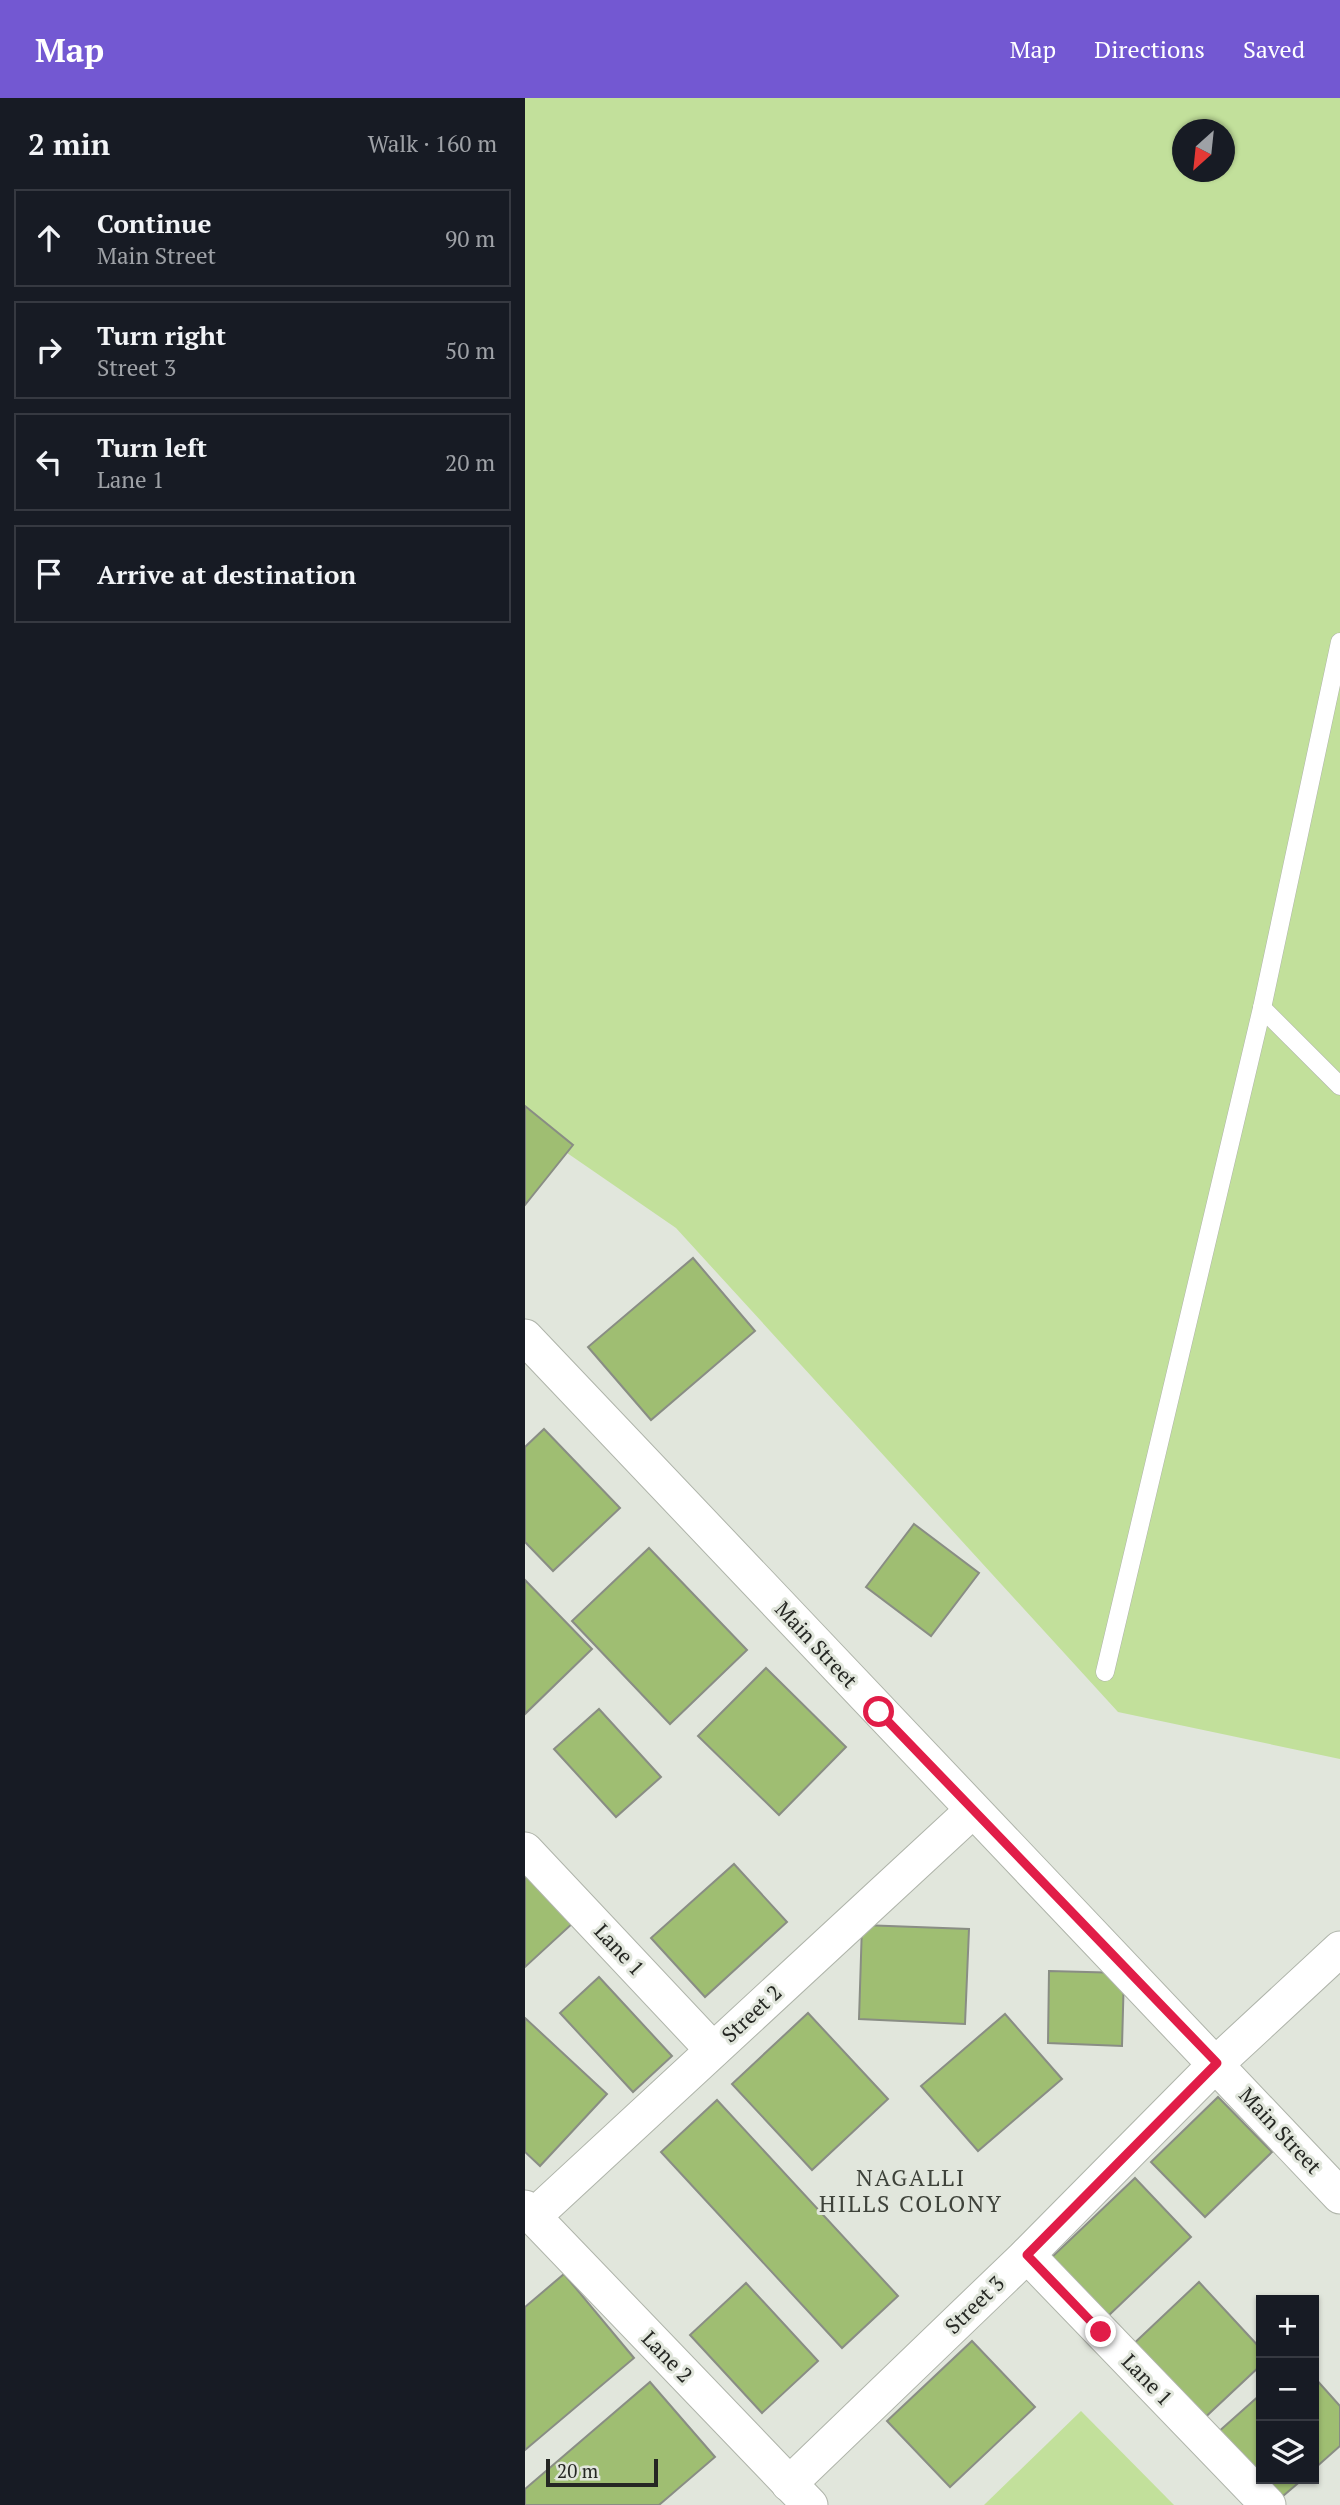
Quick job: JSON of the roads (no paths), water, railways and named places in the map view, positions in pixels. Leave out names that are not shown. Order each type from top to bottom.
[{"type":"street","name":"Main Street","points":[[525,1337],[972,1811],[1217,2063],[1340,2196]]},
{"type":"street","name":"Street 2","points":[[529,2212],[713,2050],[972,1811]]},
{"type":"street","name":"Lane 1","points":[[525,1850],[713,2050]]},
{"type":"street","name":"Street 3","points":[[799,2494],[1027,2255],[1217,2063],[1340,1949]]},
{"type":"street","name":"Lane 2","points":[[529,2212],[799,2494]]},
{"type":"street","name":"Lane 1","points":[[1027,2255],[1268,2505]]},
{"type":"lane","points":[[1105,1672],[1262,1008],[1340,642]]},
{"type":"lane","points":[[1262,1008],[1340,1086]]},
{"type":"district","name":"NAGALLI HILLS COLONY","points":[[911,2191]]}]
